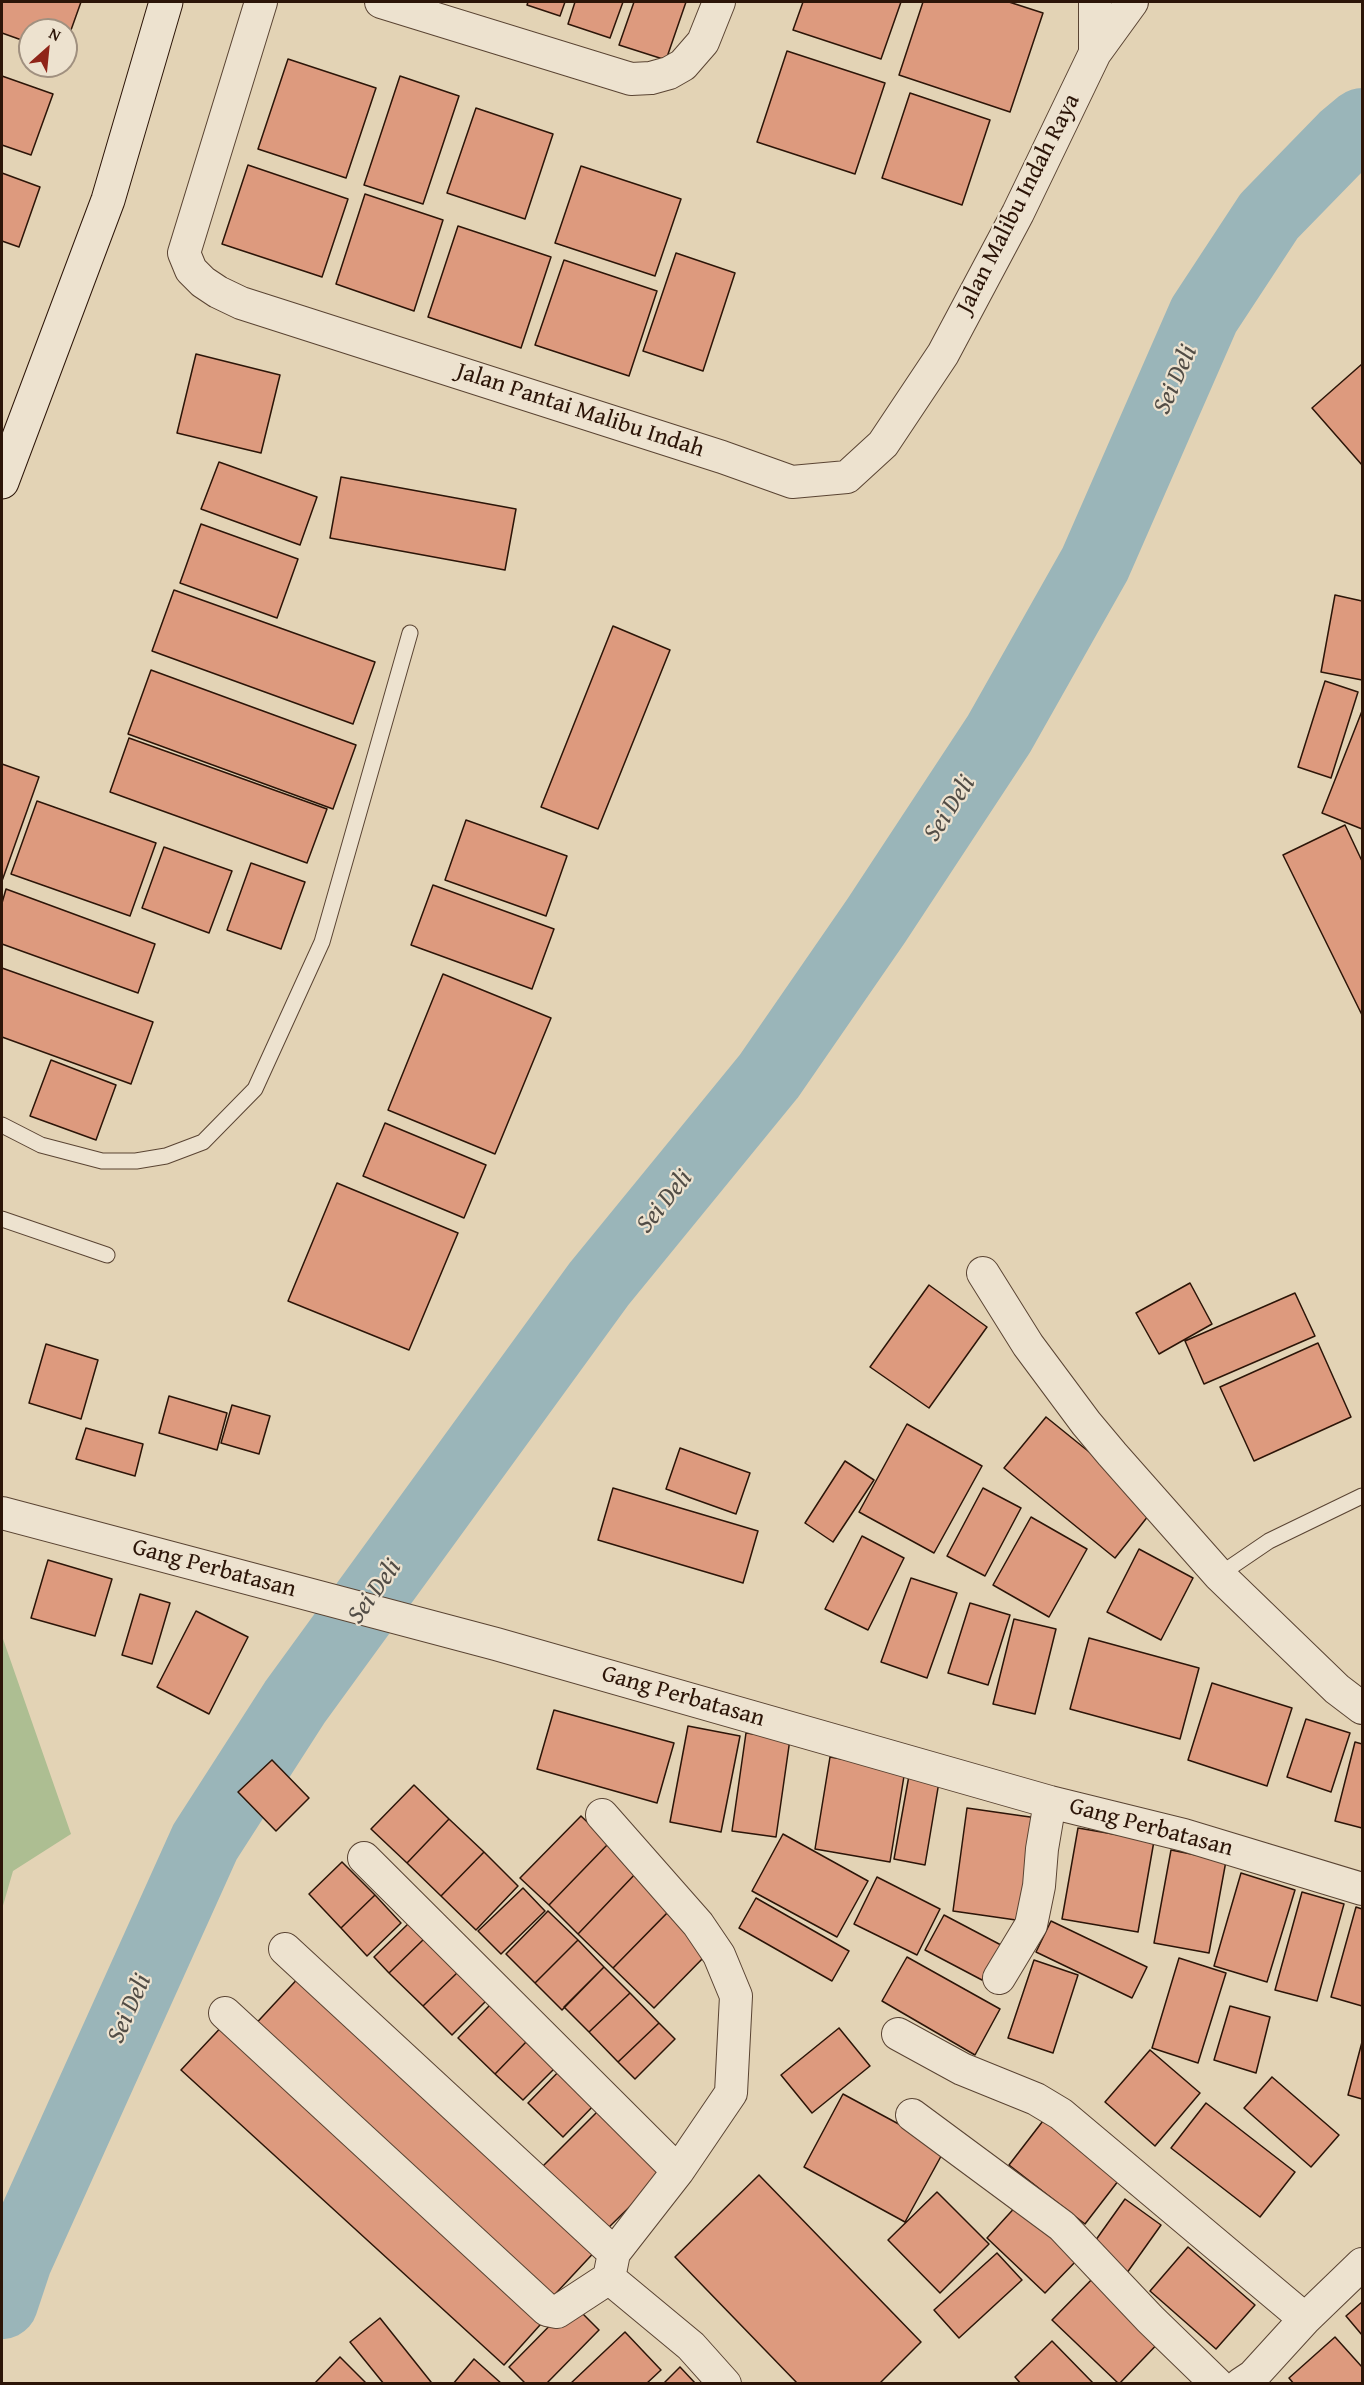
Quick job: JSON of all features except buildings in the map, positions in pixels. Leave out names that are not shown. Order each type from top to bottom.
[{"type":"main road","points":[[2,482],[108,200],[166,2]]},
{"type":"street","name":"Jalan Pantai Malibu Indah","points":[[261,2],[184,253],[191,270],[218,292],[242,303],[722,457],[792,482],[847,477],[883,444],[943,354]]},
{"type":"street","points":[[381,2],[631,79],[651,78],[669,73],[683,65],[703,42],[719,2]]},
{"type":"street","name":"Jalan Malibu Indah Raya","points":[[1095,2],[1095,53]]},
{"type":"street","name":"Jalan Malibu Indah Raya","points":[[943,354],[1018,213],[1095,53],[1132,2]]},
{"type":"street","points":[[983,1273],[1028,1346],[1086,1423],[1219,1575],[1336,1689],[1362,1708]]},
{"type":"street","name":"Gang Perbatasan","points":[[2,1513],[496,1644],[1050,1802],[1184,1834],[1362,1889]]},
{"type":"street","points":[[999,1978],[1031,1925],[1039,1886],[1042,1849],[1050,1802]]},
{"type":"street","points":[[225,2013],[547,2310],[557,2312],[611,2265],[731,2093],[736,1996],[719,1955],[698,1924],[602,1815]]},
{"type":"street","points":[[364,1858],[678,2171]]},
{"type":"street","points":[[285,1949],[611,2265],[725,2384]]},
{"type":"street","points":[[898,2034],[962,2069],[1036,2099],[1061,2115],[1305,2319]]},
{"type":"street","points":[[912,2115],[1062,2226],[1150,2319],[1217,2384]]},
{"type":"street","points":[[1251,2381],[1305,2319],[1362,2265]]},
{"type":"lane","points":[[2,1125],[41,1145],[102,1161],[156,1158],[203,1142],[255,1089],[322,942],[410,633]]},
{"type":"lane","points":[[2,1219],[107,1255]]},
{"type":"lane","points":[[1219,1575],[1269,1541],[1362,1496]]},
{"type":"green space","points":[[2,1636],[71,1834],[13,1871],[2,1909]]},
{"type":"waterway","name":"Sei Deli","points":[[2,2303],[16,2261],[205,1842],[295,1702],[599,1284],[769,1076],[876,921],[999,734],[1095,564],[1204,315],[1269,216],[1344,139],[1362,124]]}]
